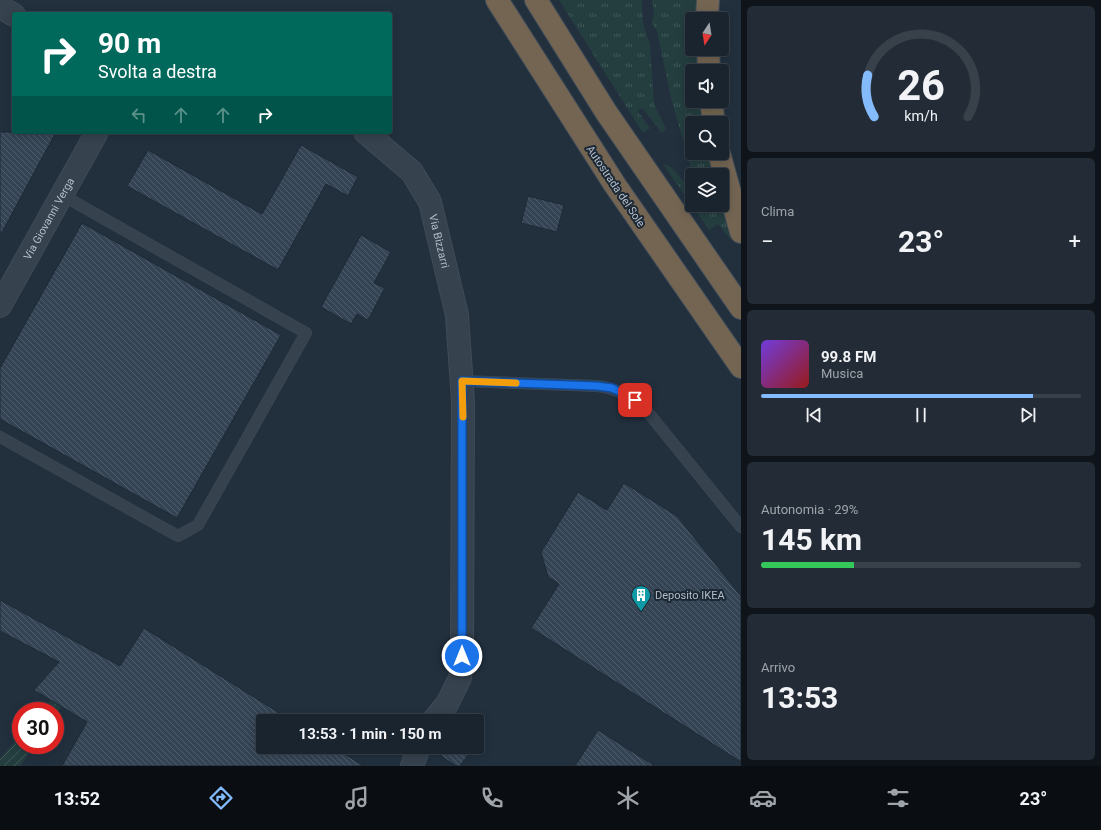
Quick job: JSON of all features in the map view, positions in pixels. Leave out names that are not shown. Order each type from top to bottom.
[{"type":"highway","points":[[488,0],[517,33]]},
{"type":"highway","name":"Autostrada del Sole","points":[[497,0],[615,185],[741,367]]},
{"type":"highway","points":[[536,0],[630,148],[741,308]]},
{"type":"highway","points":[[707,12],[708,0]]},
{"type":"highway","points":[[721,160],[741,232]]},
{"type":"street","points":[[0,7],[12,14]]},
{"type":"street","name":"Via Giovanni Verga","points":[[0,306],[96,134]]},
{"type":"street","name":"Via Bizzarri","points":[[367,134],[412,172],[430,202],[457,315],[462,381],[462,656],[460,678],[447,704],[439,714]]},
{"type":"street","points":[[412,766],[416,754]]},
{"type":"lane","points":[[0,437],[178,536],[198,525],[306,333],[62,195]]},
{"type":"lane","points":[[462,381],[597,386],[612,388],[628,395],[642,406],[741,527]]},
{"type":"green space","points":[[559,0],[642,0],[643,23],[650,45],[654,104],[666,129],[662,133],[643,109],[637,110],[650,128],[643,133]]},
{"type":"green space","points":[[652,0],[697,0],[697,12],[685,12],[685,56],[697,56],[698,64],[685,64],[685,108],[701,108],[701,116],[685,116],[685,147],[671,98],[657,31],[652,23],[654,10]]},
{"type":"green space","points":[[689,160],[711,160],[712,168],[691,168]]},
{"type":"green space","points":[[663,164],[671,167],[685,183],[685,196]]},
{"type":"green space","points":[[696,212],[724,212],[730,239],[718,224],[709,230]]},
{"type":"green space","points":[[12,745],[12,754],[29,754],[20,766],[0,766],[0,759]]},
{"type":"building","points":[[0,132],[12,132],[12,134],[55,134],[0,236]]},
{"type":"building","points":[[301,145],[358,177],[348,196],[326,184],[278,270],[127,186],[148,150],[262,214]]},
{"type":"building","points":[[528,196],[564,205],[557,232],[521,223]]},
{"type":"building","points":[[82,223],[281,335],[177,518],[0,419],[0,368]]},
{"type":"building","points":[[361,235],[391,252],[374,283],[385,288],[368,320],[357,314],[351,324],[321,307]]},
{"type":"building","name":"Deposito IKEA","points":[[624,483],[677,516],[741,596],[741,762],[531,628],[559,584],[548,577],[541,552],[578,492],[607,510]]},
{"type":"building","points":[[0,600],[120,666],[144,628],[281,714],[256,714],[256,754],[345,754],[364,766],[62,766],[87,722],[64,708],[64,702],[54,702],[34,690],[59,662],[0,631]]},
{"type":"building","points":[[598,730],[655,766],[575,766]]},
{"type":"building","points":[[442,754],[469,754],[460,766],[456,766],[441,756]]},
{"type":"slow traffic","points":[[463,417],[462,381],[516,383]]},
{"type":"place","name":"Deposito IKEA","points":[[641,612]]},
{"type":"route","points":[[462,656],[462,381],[597,386],[612,388],[635,400]]}]
